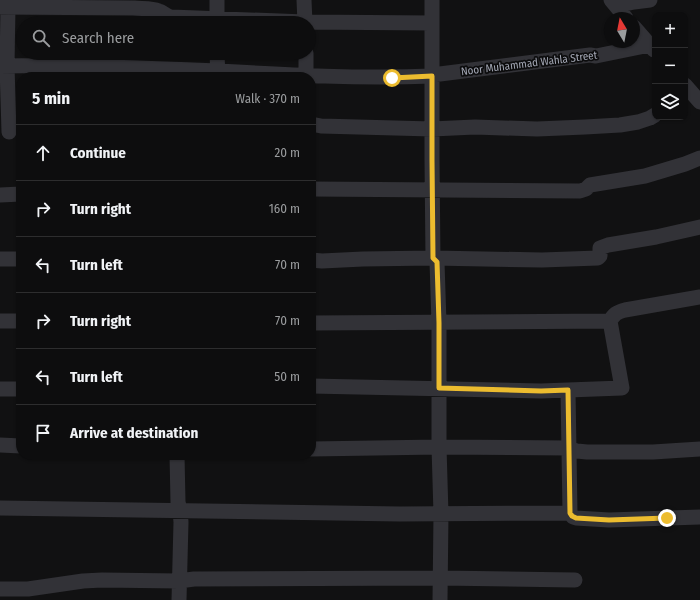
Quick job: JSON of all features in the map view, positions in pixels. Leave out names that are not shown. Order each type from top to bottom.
[{"type":"street","points":[[217,0],[217,16]]},
{"type":"street","points":[[304,0],[305,16]]},
{"type":"street","points":[[432,0],[433,258],[437,262],[439,323],[438,447],[441,514],[440,600]]},
{"type":"street","points":[[613,3],[650,0]]},
{"type":"street","points":[[613,3],[621,12]]},
{"type":"street","points":[[10,132],[4,66],[4,7],[134,4],[162,12],[167,16]]},
{"type":"street","points":[[316,22],[432,22]]},
{"type":"street","points":[[640,34],[652,48]]},
{"type":"street","name":"Noor Muhammad Wahla Street","points":[[316,76],[392,78],[432,75],[590,54],[596,56],[652,48]]},
{"type":"street","points":[[218,60],[218,72]]},
{"type":"street","points":[[306,60],[306,72]]},
{"type":"street","name":"Noor Muhammad Wahla Street","points":[[4,66],[146,68],[194,72]]},
{"type":"street","points":[[688,91],[700,102]]},
{"type":"street","points":[[316,125],[432,129],[475,127],[537,129],[620,125],[638,122],[652,116]]},
{"type":"street","points":[[316,189],[580,191],[586,189],[590,185],[645,176],[700,158]]},
{"type":"street","points":[[0,195],[16,194]]},
{"type":"street","points":[[316,260],[433,258],[542,260],[598,258],[600,256],[600,248],[603,246],[656,237],[700,227]]},
{"type":"street","points":[[0,258],[16,258]]},
{"type":"street","points":[[316,386],[541,391],[622,388],[610,321],[613,316],[616,313],[625,310],[700,297]]},
{"type":"street","points":[[0,321],[16,321]]},
{"type":"street","points":[[316,323],[610,321]]},
{"type":"street","points":[[0,389],[16,389]]},
{"type":"street","points":[[568,390],[570,513],[572,516],[576,518],[609,520],[700,517]]},
{"type":"street","points":[[0,445],[16,446]]},
{"type":"street","points":[[316,449],[438,447],[568,448],[587,452],[653,452],[700,449]]},
{"type":"street","points":[[177,460],[178,502],[181,522],[179,600]]},
{"type":"street","points":[[0,508],[400,514],[570,513]]},
{"type":"street","points":[[0,589],[28,589],[83,581],[102,580],[179,581],[194,579],[440,578],[575,580]]},
{"type":"route","points":[[392,78],[432,76],[433,258],[437,262],[439,388],[541,391],[568,390],[570,513],[572,516],[576,518],[609,520],[667,518]]}]
